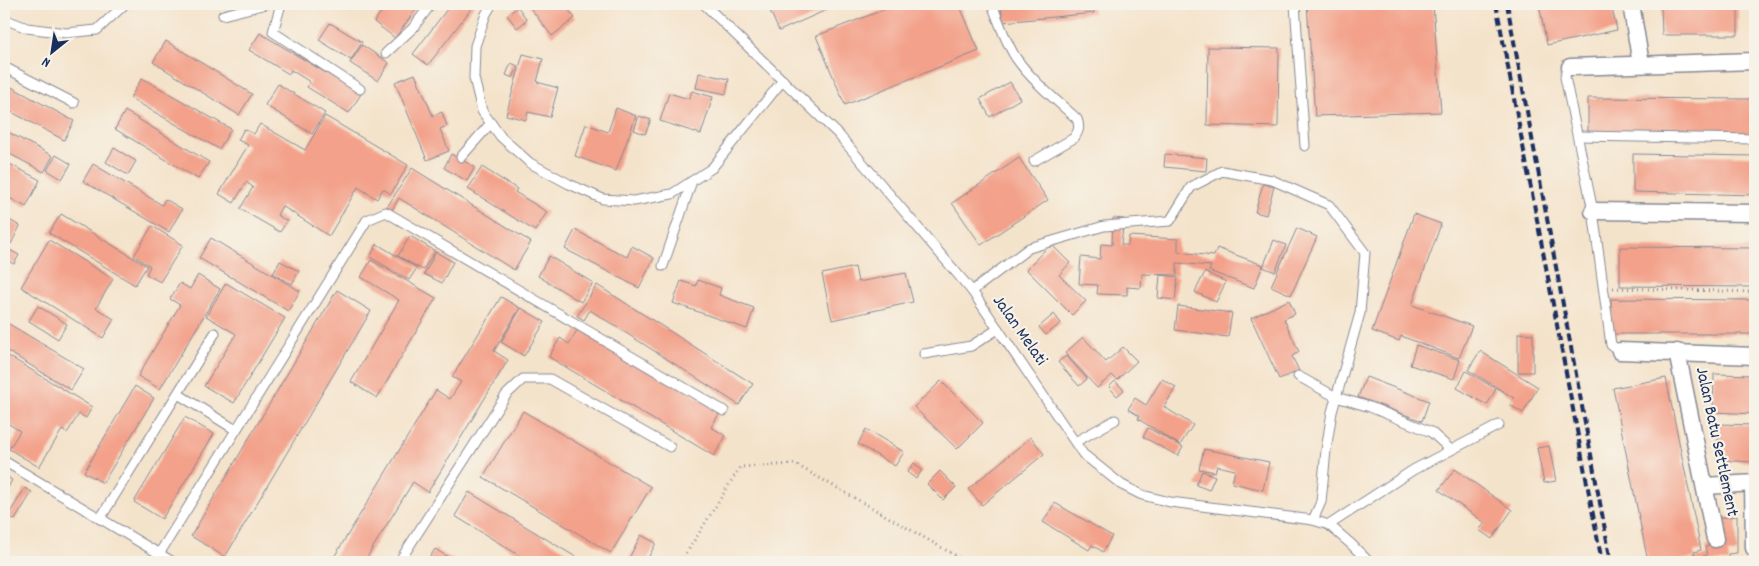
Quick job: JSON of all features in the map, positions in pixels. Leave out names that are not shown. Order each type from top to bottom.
[{"type":"street","points":[[1631,4],[1641,64]]},
{"type":"street","points":[[1570,68],[1755,61]]},
{"type":"street","points":[[1594,211],[1755,214]]},
{"type":"street","points":[[1620,350],[1755,356]]},
{"type":"street","name":"Jalan Batu Settlement","points":[[1677,352],[1715,539]]},
{"type":"street","points":[[1705,486],[1754,483],[1754,548]]},
{"type":"lane","points":[[4,19],[27,28],[66,33],[97,30],[125,4]]},
{"type":"lane","points":[[223,15],[266,4]]},
{"type":"lane","points":[[281,4],[273,32],[360,89]]},
{"type":"lane","points":[[386,53],[413,28],[432,4]]},
{"type":"lane","points":[[492,4],[486,14],[475,46],[474,78],[482,111],[501,137],[530,163],[569,184],[603,199],[634,201],[672,194],[712,168],[783,80]]},
{"type":"lane","name":"Jalan Melati","points":[[704,4],[838,134],[972,292],[1083,454],[1094,464],[1122,485],[1142,495],[1170,502],[1313,520],[1329,525],[1369,562]]},
{"type":"lane","points":[[992,4],[1007,42],[1017,59],[1034,79],[1077,119],[1080,126],[1074,138],[1034,161]]},
{"type":"lane","points":[[1295,4],[1305,146]]},
{"type":"lane","points":[[4,67],[74,103]]},
{"type":"lane","points":[[1570,68],[1566,71],[1565,77],[1594,211],[1611,345],[1620,350]]},
{"type":"lane","points":[[461,157],[490,123]]},
{"type":"lane","points":[[1578,136],[1755,139]]},
{"type":"lane","points":[[972,292],[1030,248],[1104,226],[1170,221],[1191,187],[1222,171],[1272,180],[1329,206],[1365,253],[1360,313],[1336,396],[1326,450],[1321,502],[1313,520]]},
{"type":"lane","points":[[663,266],[692,181]]},
{"type":"lane","points":[[159,554],[368,220],[386,212],[724,411]]},
{"type":"lane","points":[[924,354],[971,346],[998,329]]},
{"type":"lane","points":[[100,519],[215,333]]},
{"type":"lane","points":[[1298,376],[1336,396],[1370,407],[1431,432],[1450,450]]},
{"type":"lane","points":[[399,562],[506,395],[523,379],[550,379],[670,447]]},
{"type":"lane","points":[[178,394],[236,430]]},
{"type":"lane","points":[[1075,442],[1115,420]]},
{"type":"lane","points":[[1329,525],[1413,470],[1499,425]]},
{"type":"lane","points":[[4,461],[173,562]]},
{"type":"path","points":[[1603,288],[1755,292]]},
{"type":"path","points":[[681,562],[740,467],[795,464],[967,562]]},
{"type":"building","points":[[94,4],[112,4],[111,8]]},
{"type":"building","points":[[363,4],[378,4],[373,10]]},
{"type":"building","points":[[387,4],[420,4],[395,38],[374,22]]},
{"type":"building","points":[[451,4],[475,4],[428,65],[413,54]]},
{"type":"building","points":[[527,4],[564,4],[575,18],[552,36]]},
{"type":"building","points":[[767,4],[840,4],[779,31]]},
{"type":"building","points":[[898,4],[959,4],[979,51],[845,105],[816,36]]},
{"type":"building","points":[[1001,4],[1093,4],[1094,13],[1003,22]]},
{"type":"building","points":[[1307,4],[1433,4],[1441,112],[1315,116]]},
{"type":"building","points":[[1539,4],[1611,4],[1617,30],[1547,45]]},
{"type":"building","points":[[1661,4],[1738,4],[1738,35],[1662,35]]},
{"type":"building","points":[[518,7],[527,20],[517,28],[507,15]]},
{"type":"building","points":[[330,23],[362,42],[351,60],[319,40]]},
{"type":"building","points":[[260,33],[361,94],[349,113],[307,87],[310,82],[291,70],[289,74],[249,50]]},
{"type":"building","points":[[166,41],[252,94],[239,115],[153,62]]},
{"type":"building","points":[[362,45],[389,63],[378,81],[350,63]]},
{"type":"building","points":[[1208,47],[1279,48],[1278,127],[1207,125]]},
{"type":"building","points":[[523,54],[543,59],[537,82],[558,88],[550,117],[528,112],[526,120],[506,115]]},
{"type":"building","points":[[511,63],[518,66],[513,78],[506,75]]},
{"type":"building","points":[[699,73],[729,79],[726,94],[696,88]]},
{"type":"building","points":[[415,74],[433,116],[442,112],[447,126],[440,129],[449,151],[427,160],[395,82]]},
{"type":"building","points":[[142,78],[231,129],[219,149],[130,98]]},
{"type":"building","points":[[1010,82],[1020,99],[990,117],[980,99]]},
{"type":"building","points":[[4,83],[74,121],[64,140],[4,108]]},
{"type":"building","points":[[278,84],[325,113],[312,134],[265,105]]},
{"type":"building","points":[[692,91],[713,97],[701,134],[660,121],[669,93],[689,99]]},
{"type":"building","points":[[1588,98],[1755,99],[1755,135],[1588,134]]},
{"type":"building","points":[[616,108],[636,116],[616,171],[575,156],[586,124],[608,132]]},
{"type":"building","points":[[125,111],[209,162],[198,179],[115,129]]},
{"type":"building","points":[[325,116],[408,165],[391,194],[383,189],[377,199],[358,187],[329,236],[282,206],[277,215],[287,221],[280,232],[240,209],[253,187],[246,182],[234,203],[219,194],[248,145],[238,140],[244,129],[254,134],[260,124],[305,150]]},
{"type":"building","points":[[639,116],[651,120],[645,134],[634,130]]},
{"type":"building","points":[[4,130],[53,156],[44,172],[4,151]]},
{"type":"building","points":[[114,148],[136,161],[128,175],[106,162]]},
{"type":"building","points":[[451,154],[475,167],[467,181],[444,168]]},
{"type":"building","points":[[1165,154],[1207,158],[1206,171],[1164,167]]},
{"type":"building","points":[[1633,154],[1755,156],[1755,195],[1633,192]]},
{"type":"building","points":[[56,155],[71,164],[62,179],[47,170]]},
{"type":"building","points":[[1019,158],[1048,200],[981,245],[952,203]]},
{"type":"building","points":[[4,161],[40,180],[26,207],[4,195]]},
{"type":"building","points":[[93,164],[162,205],[165,199],[182,209],[169,232],[83,181]]},
{"type":"building","points":[[482,167],[517,189],[515,192],[547,212],[535,231],[468,189]]},
{"type":"building","points":[[412,168],[531,242],[514,270],[399,198],[392,210],[387,207]]},
{"type":"building","points":[[1263,184],[1274,187],[1266,215],[1255,212]]},
{"type":"building","points":[[61,214],[147,266],[135,285],[49,233]]},
{"type":"building","points":[[1414,214],[1441,224],[1412,305],[1472,326],[1459,358],[1401,336],[1399,341],[1372,331]]},
{"type":"building","points":[[4,217],[20,226],[11,244],[4,240]]},
{"type":"building","points":[[1113,218],[1124,219],[1121,245],[1128,245],[1129,236],[1178,239],[1178,252],[1214,256],[1217,248],[1263,265],[1254,288],[1209,271],[1211,266],[1177,263],[1177,275],[1142,274],[1141,288],[1127,287],[1127,295],[1097,294],[1098,285],[1079,284],[1081,257],[1100,259],[1101,244],[1112,245]]},
{"type":"building","points":[[152,226],[183,245],[160,282],[146,274],[150,266],[134,256]]},
{"type":"building","points":[[1297,228],[1317,237],[1291,295],[1271,286]]},
{"type":"building","points":[[575,230],[627,257],[632,246],[654,258],[639,288],[565,249]]},
{"type":"building","points":[[410,236],[435,251],[423,270],[398,256]]},
{"type":"building","points":[[211,238],[300,291],[288,311],[199,258]]},
{"type":"building","points":[[49,240],[113,279],[96,308],[114,319],[103,338],[21,287]]},
{"type":"building","points":[[1274,240],[1286,245],[1275,272],[1263,267]]},
{"type":"building","points":[[377,244],[417,268],[409,280],[370,257]]},
{"type":"building","points":[[1051,244],[1070,263],[1059,275],[1086,301],[1072,315],[1026,269]]},
{"type":"building","points":[[4,247],[19,255],[14,264],[4,259]]},
{"type":"building","points":[[1620,247],[1755,248],[1755,287],[1620,286]]},
{"type":"building","points":[[436,252],[453,262],[442,283],[424,274]]},
{"type":"building","points":[[549,256],[593,283],[581,302],[538,276]]},
{"type":"building","points":[[371,260],[436,298],[377,398],[351,382],[399,300],[361,277]]},
{"type":"building","points":[[280,261],[299,271],[292,284],[273,274]]},
{"type":"building","points":[[855,267],[858,282],[906,273],[913,302],[832,320],[822,274]]},
{"type":"building","points":[[1205,272],[1226,282],[1216,302],[1195,292]]},
{"type":"building","points":[[198,275],[220,289],[160,389],[138,376],[180,305],[170,299],[180,283],[190,289]]},
{"type":"building","points":[[1160,275],[1178,277],[1175,300],[1158,298]]},
{"type":"building","points":[[698,280],[721,288],[719,295],[754,308],[747,329],[673,303],[681,281],[696,286]]},
{"type":"building","points":[[226,283],[285,318],[234,403],[204,386],[236,334],[206,316]]},
{"type":"building","points":[[597,285],[753,384],[739,405],[590,310],[584,320],[577,316]]},
{"type":"building","points":[[337,290],[371,311],[225,557],[191,536]]},
{"type":"building","points":[[501,297],[520,308],[494,351],[508,360],[428,492],[413,482],[364,562],[331,562],[436,390],[450,399],[461,382],[452,377]]},
{"type":"building","points":[[1611,299],[1755,300],[1755,334],[1611,334]]},
{"type":"building","points":[[1289,300],[1295,314],[1284,319],[1299,352],[1292,356],[1299,371],[1279,379],[1251,318]]},
{"type":"building","points":[[38,306],[67,324],[58,339],[29,321]]},
{"type":"building","points":[[1178,306],[1232,313],[1228,337],[1175,330]]},
{"type":"building","points":[[521,308],[545,322],[524,356],[501,342]]},
{"type":"building","points":[[1054,314],[1061,323],[1046,335],[1039,327]]},
{"type":"building","points":[[4,321],[84,369],[71,390],[4,349]]},
{"type":"building","points":[[579,327],[721,411],[711,427],[726,436],[714,456],[549,357],[560,338],[569,344]]},
{"type":"building","points":[[1518,333],[1533,334],[1533,372],[1518,372]]},
{"type":"building","points":[[1083,337],[1106,362],[1123,347],[1137,361],[1117,380],[1112,375],[1097,388],[1065,353]]},
{"type":"building","points":[[1416,345],[1460,360],[1454,379],[1410,365]]},
{"type":"building","points":[[1480,351],[1538,387],[1523,413],[1510,405],[1514,398],[1468,370]]},
{"type":"building","points":[[7,355],[92,407],[86,418],[79,414],[67,433],[62,430],[39,467],[9,449],[20,431],[4,421],[4,360]]},
{"type":"building","points":[[1066,356],[1087,379],[1079,386],[1058,362]]},
{"type":"building","points":[[1466,371],[1496,389],[1487,405],[1457,388]]},
{"type":"building","points":[[1714,374],[1755,375],[1755,414],[1713,412]]},
{"type":"building","points":[[1366,377],[1429,401],[1422,421],[1358,397]]},
{"type":"building","points":[[1666,378],[1701,550],[1694,552],[1695,558],[1671,562],[1648,562],[1613,388]]},
{"type":"building","points":[[1162,379],[1176,387],[1164,407],[1193,425],[1180,445],[1138,419],[1139,416],[1128,409],[1135,398],[1146,405]]},
{"type":"building","points":[[941,381],[983,423],[957,449],[914,407]]},
{"type":"building","points":[[1115,381],[1124,390],[1117,396],[1109,387]]},
{"type":"building","points":[[135,386],[154,398],[103,483],[84,472]]},
{"type":"building","points":[[523,411],[651,487],[611,553],[483,477]]},
{"type":"building","points":[[185,417],[214,434],[162,519],[134,502]]},
{"type":"building","points":[[1719,424],[1755,425],[1755,462],[1717,460]]},
{"type":"building","points":[[1148,428],[1183,447],[1178,456],[1143,437]]},
{"type":"building","points":[[866,429],[904,452],[895,466],[858,444]]},
{"type":"building","points":[[1031,437],[1044,454],[982,505],[968,489]]},
{"type":"building","points":[[1549,446],[1556,481],[1544,483],[1537,448]]},
{"type":"building","points":[[1204,449],[1269,462],[1263,490],[1232,483],[1235,470],[1217,466],[1215,472],[1199,469]]},
{"type":"building","points":[[914,463],[922,470],[916,479],[907,472]]},
{"type":"building","points":[[1455,469],[1512,510],[1492,539],[1479,530],[1485,523],[1439,490]]},
{"type":"building","points":[[940,471],[956,487],[943,500],[927,484]]},
{"type":"building","points":[[1202,471],[1215,476],[1209,490],[1196,485]]},
{"type":"building","points":[[4,475],[12,480],[4,495]]},
{"type":"building","points":[[25,488],[32,492],[15,520],[8,516]]},
{"type":"building","points":[[469,492],[584,562],[530,562],[455,516]]},
{"type":"building","points":[[1055,503],[1112,536],[1103,552],[1092,545],[1089,550],[1043,522]]},
{"type":"building","points":[[1737,516],[1737,553],[1728,554],[1729,562],[1687,562],[1707,555],[1705,547],[1723,543],[1718,518]]},
{"type":"building","points":[[641,535],[656,543],[646,562],[627,562]]},
{"type":"building","points":[[435,549],[457,562],[427,562]]},
{"type":"railway","points":[[1496,4],[1602,562]]},
{"type":"railway","points":[[1507,4],[1611,562]]}]
